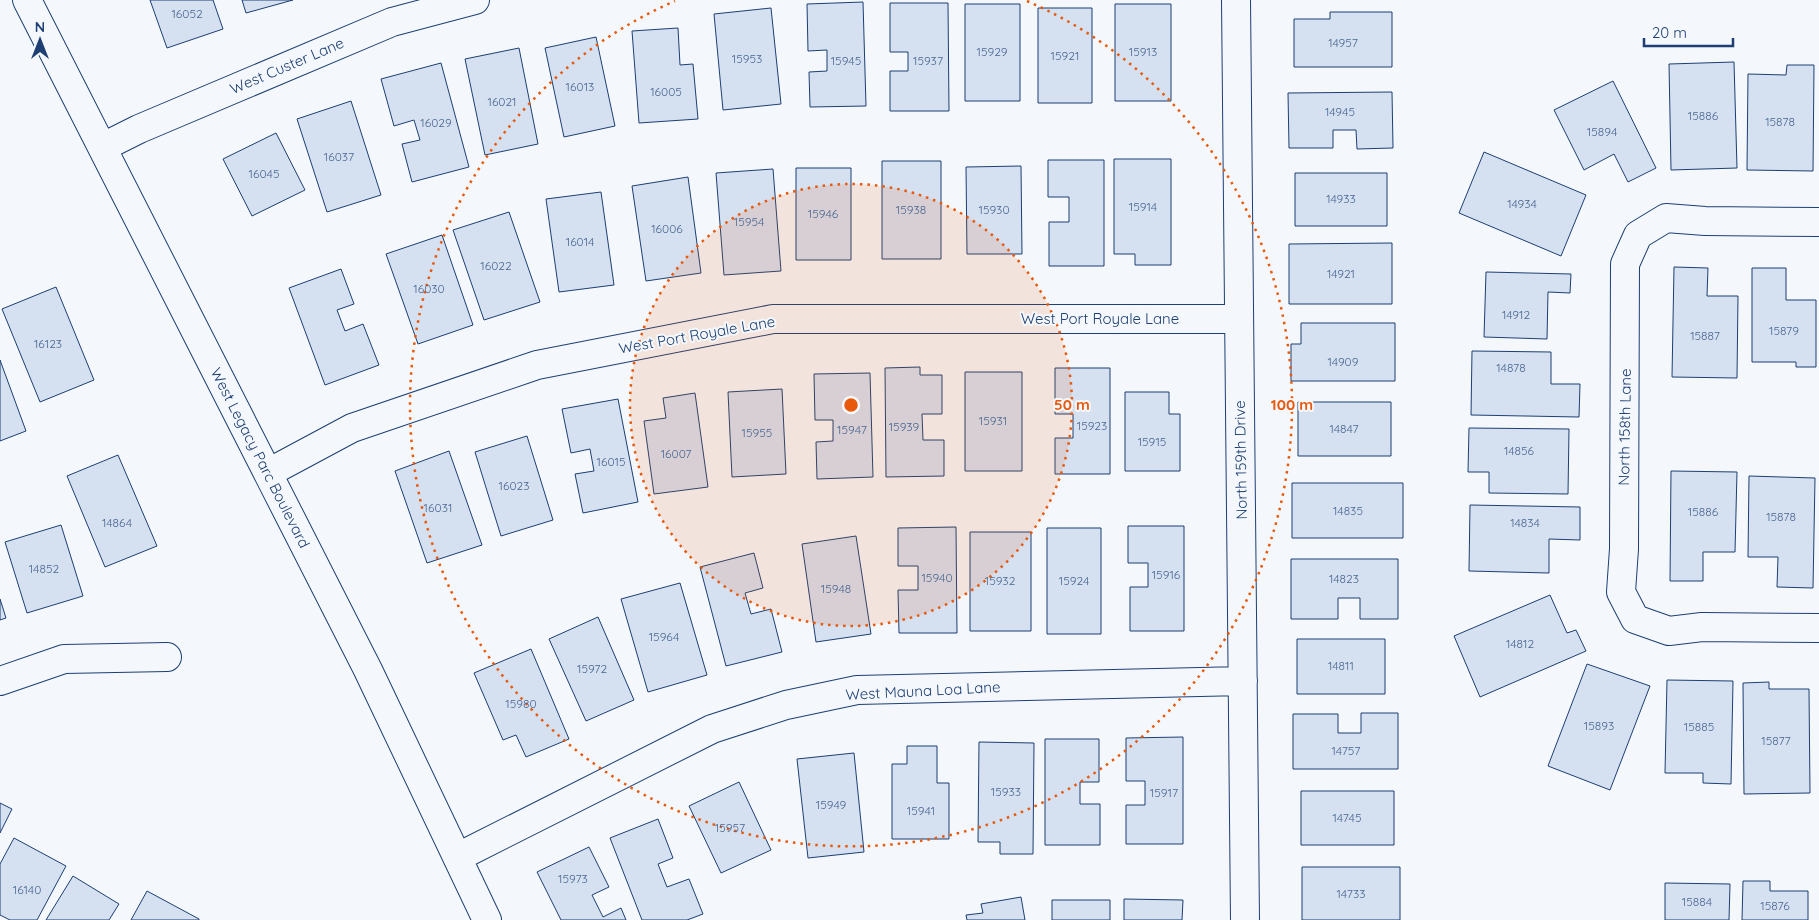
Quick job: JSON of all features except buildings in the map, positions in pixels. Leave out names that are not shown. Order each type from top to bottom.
[{"type":"street","name":"West Legacy Parc Boulevard","points":[[27,0],[103,146],[368,670],[487,920]]},
{"type":"street","name":"West Custer Lane","points":[[103,146],[392,22],[476,0]]},
{"type":"street","name":"North 159th Drive","points":[[1236,0],[1245,920]]},
{"type":"street","name":"North 158th Lane","points":[[1819,222],[1706,221],[1666,218],[1638,235],[1625,264],[1624,529],[1621,592],[1635,619],[1669,632],[1702,627],[1819,628]]},
{"type":"street","name":"West Port Royale Lane","points":[[268,473],[352,428],[537,365],[773,319],[1239,319]]},
{"type":"street","points":[[0,681],[64,659],[167,657]]},
{"type":"street","name":"West Mauna Loa Lane","points":[[458,857],[712,729],[786,705],[857,690],[1243,681]]}]
